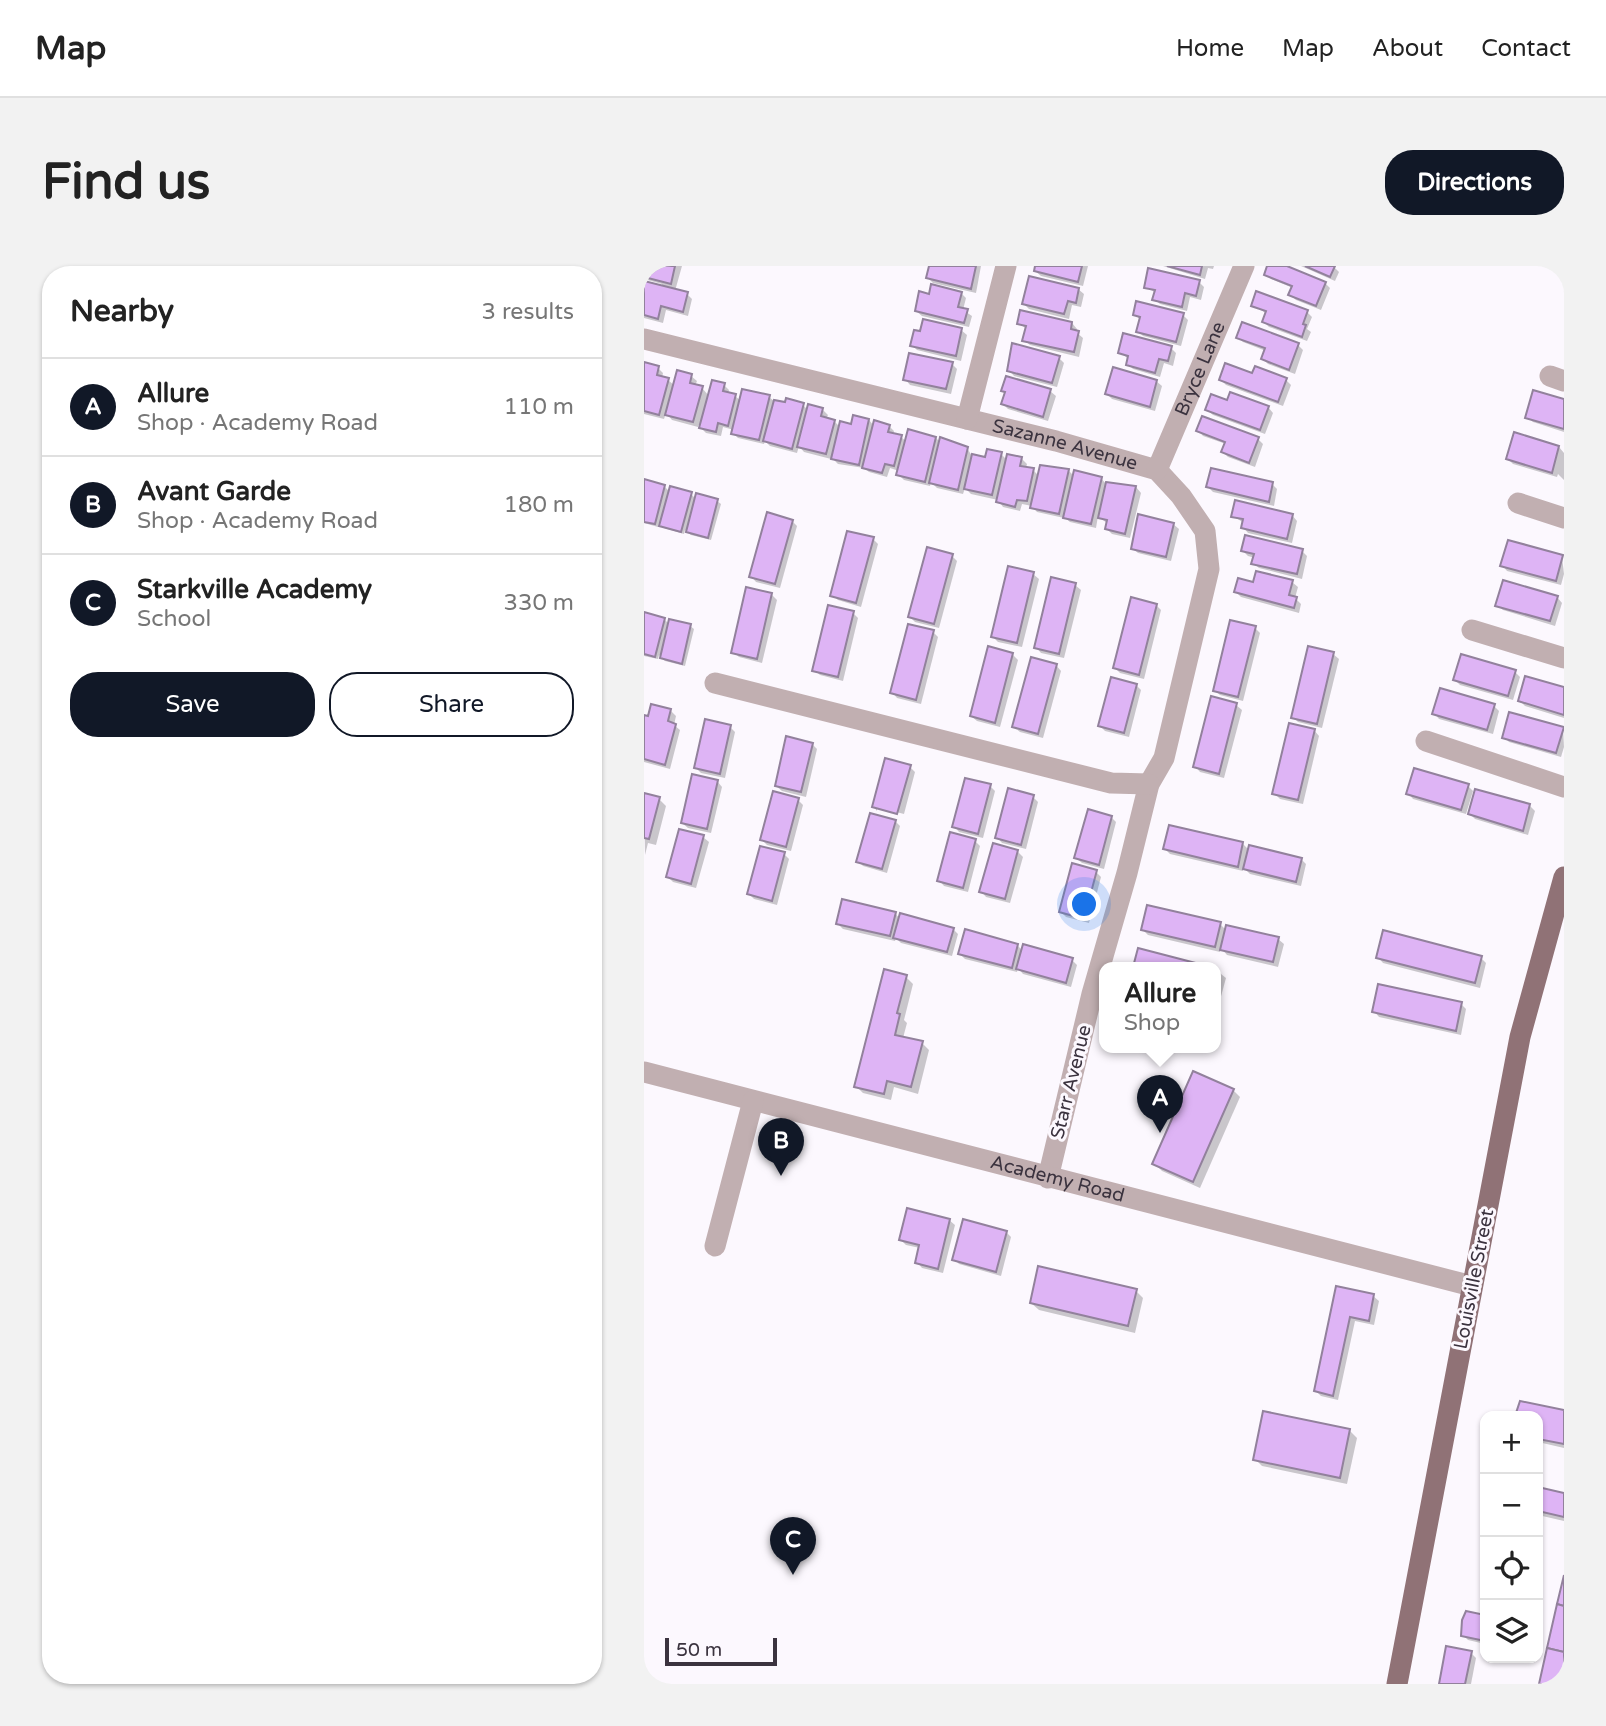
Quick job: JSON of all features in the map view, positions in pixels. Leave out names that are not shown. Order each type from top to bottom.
[{"type":"main road","name":"Louisville Street","points":[[1397,1684],[1520,1037],[1564,877]]},
{"type":"street","points":[[967,419],[1006,266]]},
{"type":"street","name":"Bryce Lane","points":[[1157,470],[1244,266]]},
{"type":"street","name":"Sazanne Avenue","points":[[644,339],[967,419],[1157,470],[1181,496],[1205,531],[1209,569],[1164,758],[1149,784]]},
{"type":"street","points":[[1518,503],[1564,518]]},
{"type":"street","points":[[1472,630],[1564,658]]},
{"type":"street","points":[[715,683],[1111,783],[1149,784]]},
{"type":"street","points":[[1426,741],[1564,787]]},
{"type":"street","name":"Starr Avenue","points":[[1101,962],[1149,784]]},
{"type":"street","name":"Starr Avenue","points":[[1048,1178],[1099,970]]},
{"type":"street","name":"Academy Road","points":[[644,1072],[1472,1286]]},
{"type":"street","points":[[715,1246],[753,1101]]},
{"type":"building","points":[[644,266],[675,266],[671,284],[644,277]]},
{"type":"building","points":[[929,266],[976,266],[971,289],[926,278]]},
{"type":"building","points":[[1035,266],[1082,266],[1078,282],[1034,271]]},
{"type":"building","points":[[1167,266],[1202,266],[1200,275]]},
{"type":"building","points":[[1267,266],[1287,266],[1326,282],[1316,306],[1288,295],[1292,286],[1264,275]]},
{"type":"building","points":[[1305,266],[1335,266],[1330,277]]},
{"type":"building","points":[[1148,268],[1200,280],[1196,296],[1185,293],[1182,307],[1152,300],[1155,290],[1144,288]]},
{"type":"building","points":[[1029,276],[1079,288],[1076,303],[1068,301],[1064,314],[1022,304]]},
{"type":"building","points":[[644,281],[688,292],[683,312],[661,306],[658,319],[644,315]]},
{"type":"building","points":[[931,284],[962,292],[958,307],[968,309],[964,323],[915,311],[919,291],[929,294]]},
{"type":"building","points":[[1256,291],[1308,310],[1302,337],[1262,322],[1266,311],[1251,306]]},
{"type":"building","points":[[1136,301],[1184,313],[1176,342],[1136,332],[1140,317],[1133,315]]},
{"type":"building","points":[[1020,310],[1072,322],[1071,329],[1079,331],[1074,352],[1022,341],[1026,326],[1017,324]]},
{"type":"building","points":[[923,319],[962,328],[956,356],[910,346],[914,330],[920,331]]},
{"type":"building","points":[[1242,322],[1299,343],[1289,370],[1261,359],[1265,348],[1236,338]]},
{"type":"building","points":[[1123,333],[1172,346],[1168,361],[1159,359],[1155,373],[1126,365],[1128,356],[1118,353]]},
{"type":"building","points":[[1012,343],[1060,356],[1052,383],[1007,371]]},
{"type":"building","points":[[909,353],[953,362],[946,389],[903,380]]},
{"type":"building","points":[[644,362],[659,366],[657,375],[669,378],[659,415],[644,411]]},
{"type":"building","points":[[1225,363],[1252,373],[1255,366],[1287,378],[1278,402],[1219,380]]},
{"type":"building","points":[[1113,367],[1157,380],[1150,407],[1105,394]]},
{"type":"building","points":[[677,370],[692,374],[690,383],[703,386],[693,422],[665,415]]},
{"type":"building","points":[[1006,376],[1051,389],[1043,417],[1001,404],[1005,392],[1001,391]]},
{"type":"building","points":[[712,380],[725,383],[723,391],[736,394],[728,426],[718,423],[716,432],[699,428]]},
{"type":"building","points":[[742,389],[770,395],[759,440],[731,434]]},
{"type":"building","points":[[1533,390],[1564,399],[1564,429],[1525,418]]},
{"type":"building","points":[[1230,392],[1269,406],[1260,430],[1205,410],[1211,394],[1227,400]]},
{"type":"building","points":[[786,398],[804,403],[792,449],[763,441],[774,400],[785,402]]},
{"type":"building","points":[[808,404],[823,408],[821,416],[835,420],[826,454],[797,447]]},
{"type":"building","points":[[853,415],[869,419],[859,465],[831,459],[840,421],[851,424]]},
{"type":"building","points":[[1202,416],[1259,437],[1249,463],[1221,452],[1225,442],[1196,431]]},
{"type":"building","points":[[874,420],[890,425],[888,432],[902,435],[894,466],[885,464],[882,473],[862,468]]},
{"type":"building","points":[[908,429],[936,437],[925,482],[896,475]]},
{"type":"building","points":[[1514,432],[1559,446],[1552,473],[1506,459]]},
{"type":"building","points":[[940,437],[968,447],[958,490],[929,483]]},
{"type":"building","points":[[987,449],[1002,452],[992,495],[964,489],[972,454],[985,457]]},
{"type":"building","points":[[1007,454],[1022,457],[1020,466],[1034,468],[1027,501],[1017,500],[1015,507],[996,502]]},
{"type":"building","points":[[1040,465],[1069,469],[1059,514],[1030,508]]},
{"type":"building","points":[[1211,468],[1273,482],[1269,502],[1206,487]]},
{"type":"building","points":[[1074,470],[1102,477],[1091,524],[1063,518]]},
{"type":"building","points":[[644,479],[665,485],[655,524],[644,522]]},
{"type":"building","points":[[1106,482],[1136,486],[1125,534],[1105,529],[1107,520],[1098,518]]},
{"type":"building","points":[[670,486],[692,492],[681,532],[659,526]]},
{"type":"building","points":[[696,493],[718,499],[708,538],[686,532]]},
{"type":"building","points":[[1235,500],[1293,514],[1287,539],[1241,528],[1243,519],[1231,517]]},
{"type":"building","points":[[767,512],[793,520],[775,584],[749,577]]},
{"type":"building","points":[[1138,514],[1174,523],[1166,557],[1131,549]]},
{"type":"building","points":[[847,531],[874,537],[856,603],[830,596]]},
{"type":"building","points":[[1245,535],[1303,549],[1297,574],[1251,564],[1254,554],[1241,551]]},
{"type":"building","points":[[1508,540],[1563,555],[1556,581],[1500,566]]},
{"type":"building","points":[[927,547],[953,554],[934,624],[908,617]]},
{"type":"building","points":[[1008,566],[1034,572],[1017,643],[991,637]]},
{"type":"building","points":[[1256,571],[1293,580],[1289,595],[1297,597],[1294,608],[1234,592],[1238,578],[1253,582]]},
{"type":"building","points":[[1051,577],[1076,583],[1059,654],[1034,648]]},
{"type":"building","points":[[1503,580],[1558,596],[1550,621],[1495,606]]},
{"type":"building","points":[[746,587],[772,593],[757,659],[731,653]]},
{"type":"building","points":[[1131,597],[1157,604],[1139,675],[1113,668]]},
{"type":"building","points":[[828,605],[854,611],[838,677],[812,671]]},
{"type":"building","points":[[644,612],[665,618],[655,657],[644,654]]},
{"type":"building","points":[[669,619],[691,624],[682,664],[660,658]]},
{"type":"building","points":[[1230,620],[1256,626],[1238,697],[1213,691]]},
{"type":"building","points":[[908,624],[934,630],[916,700],[890,693]]},
{"type":"building","points":[[988,646],[1013,653],[995,723],[970,716]]},
{"type":"building","points":[[1308,646],[1334,652],[1317,724],[1291,718]]},
{"type":"building","points":[[1461,654],[1516,670],[1508,696],[1453,680]]},
{"type":"building","points":[[1031,657],[1057,664],[1038,734],[1012,727]]},
{"type":"building","points":[[1525,676],[1564,687],[1564,715],[1518,701]]},
{"type":"building","points":[[1111,677],[1137,684],[1124,733],[1098,726]]},
{"type":"building","points":[[1440,688],[1495,704],[1487,730],[1432,714]]},
{"type":"building","points":[[1211,696],[1237,703],[1219,774],[1193,767]]},
{"type":"building","points":[[651,704],[671,709],[668,721],[676,724],[665,765],[644,759],[644,715],[648,716]]},
{"type":"building","points":[[1509,712],[1564,727],[1556,753],[1502,738]]},
{"type":"building","points":[[705,719],[731,725],[720,774],[694,768]]},
{"type":"building","points":[[1289,723],[1315,729],[1298,800],[1272,794]]},
{"type":"building","points":[[786,736],[813,743],[801,792],[775,786]]},
{"type":"building","points":[[885,758],[911,765],[897,814],[872,807]]},
{"type":"building","points":[[1414,768],[1469,784],[1461,810],[1406,794]]},
{"type":"building","points":[[692,774],[718,780],[707,829],[681,823]]},
{"type":"building","points":[[965,778],[991,784],[978,834],[952,827]]},
{"type":"building","points":[[1008,788],[1034,795],[1021,845],[995,838]]},
{"type":"building","points":[[1475,789],[1530,804],[1523,831],[1468,814]]},
{"type":"building","points":[[773,791],[799,798],[786,847],[760,840]]},
{"type":"building","points":[[644,793],[660,797],[649,839],[644,838]]},
{"type":"building","points":[[1088,809],[1112,816],[1099,865],[1074,858]]},
{"type":"building","points":[[870,813],[896,820],[882,869],[856,862]]},
{"type":"building","points":[[1169,825],[1243,842],[1238,867],[1163,849]]},
{"type":"building","points":[[679,829],[704,835],[691,884],[666,877]]},
{"type":"building","points":[[950,832],[976,839],[963,888],[937,881]]},
{"type":"building","points":[[993,843],[1018,850],[1005,899],[979,892]]},
{"type":"building","points":[[1249,845],[1302,858],[1296,882],[1243,869]]},
{"type":"building","points":[[760,846],[785,852],[772,901],[747,894]]},
{"type":"building","points":[[1072,863],[1097,870],[1084,919],[1059,912]]},
{"type":"building","points":[[842,899],[896,912],[890,936],[836,924]]},
{"type":"building","points":[[1147,905],[1221,922],[1215,947],[1141,930]]},
{"type":"building","points":[[900,913],[954,928],[947,952],[893,938]]},
{"type":"building","points":[[1226,925],[1279,937],[1273,962],[1220,950]]},
{"type":"building","points":[[965,929],[1018,944],[1012,968],[958,954]]},
{"type":"building","points":[[1383,930],[1482,956],[1475,983],[1376,958]]},
{"type":"building","points":[[1023,944],[1073,958],[1066,983],[1016,969]]},
{"type":"building","points":[[1138,948],[1192,962],[1134,962]]},
{"type":"building","points":[[884,969],[907,975],[897,1013],[900,1014],[895,1035],[923,1041],[911,1087],[887,1081],[884,1094],[854,1087]]},
{"type":"building","points":[[1378,984],[1462,1002],[1456,1031],[1372,1012]]},
{"type":"building","points":[[1193,1071],[1234,1089],[1193,1182],[1152,1164]]},
{"type":"building","points":[[907,1208],[950,1219],[938,1269],[915,1263],[919,1245],[899,1240]]},
{"type":"building","points":[[963,1219],[1007,1231],[996,1272],[952,1260]]},
{"type":"building","points":[[1038,1266],[1137,1289],[1128,1326],[1030,1303]]},
{"type":"building","points":[[1336,1286],[1374,1294],[1369,1321],[1350,1317],[1333,1396],[1314,1391]]},
{"type":"building","points":[[1520,1401],[1564,1410],[1564,1444],[1543,1440],[1543,1411],[1517,1411]]},
{"type":"building","points":[[1263,1411],[1350,1429],[1340,1478],[1253,1460]]},
{"type":"building","points":[[1543,1488],[1564,1493],[1564,1517],[1543,1512]]},
{"type":"building","points":[[1564,1575],[1564,1606],[1557,1604]]},
{"type":"building","points":[[1557,1604],[1564,1606],[1564,1652],[1547,1648]]},
{"type":"building","points":[[1466,1611],[1480,1614],[1480,1640],[1461,1636],[1462,1620]]},
{"type":"building","points":[[1446,1646],[1472,1651],[1465,1684],[1439,1684]]},
{"type":"building","points":[[1547,1648],[1564,1652],[1564,1684],[1539,1684]]},
{"type":"place","name":"Allure","points":[[1160,1133]]},
{"type":"place","name":"Avant Garde","points":[[781,1176]]},
{"type":"place","name":"Starkville Academy","points":[[793,1575]]}]
